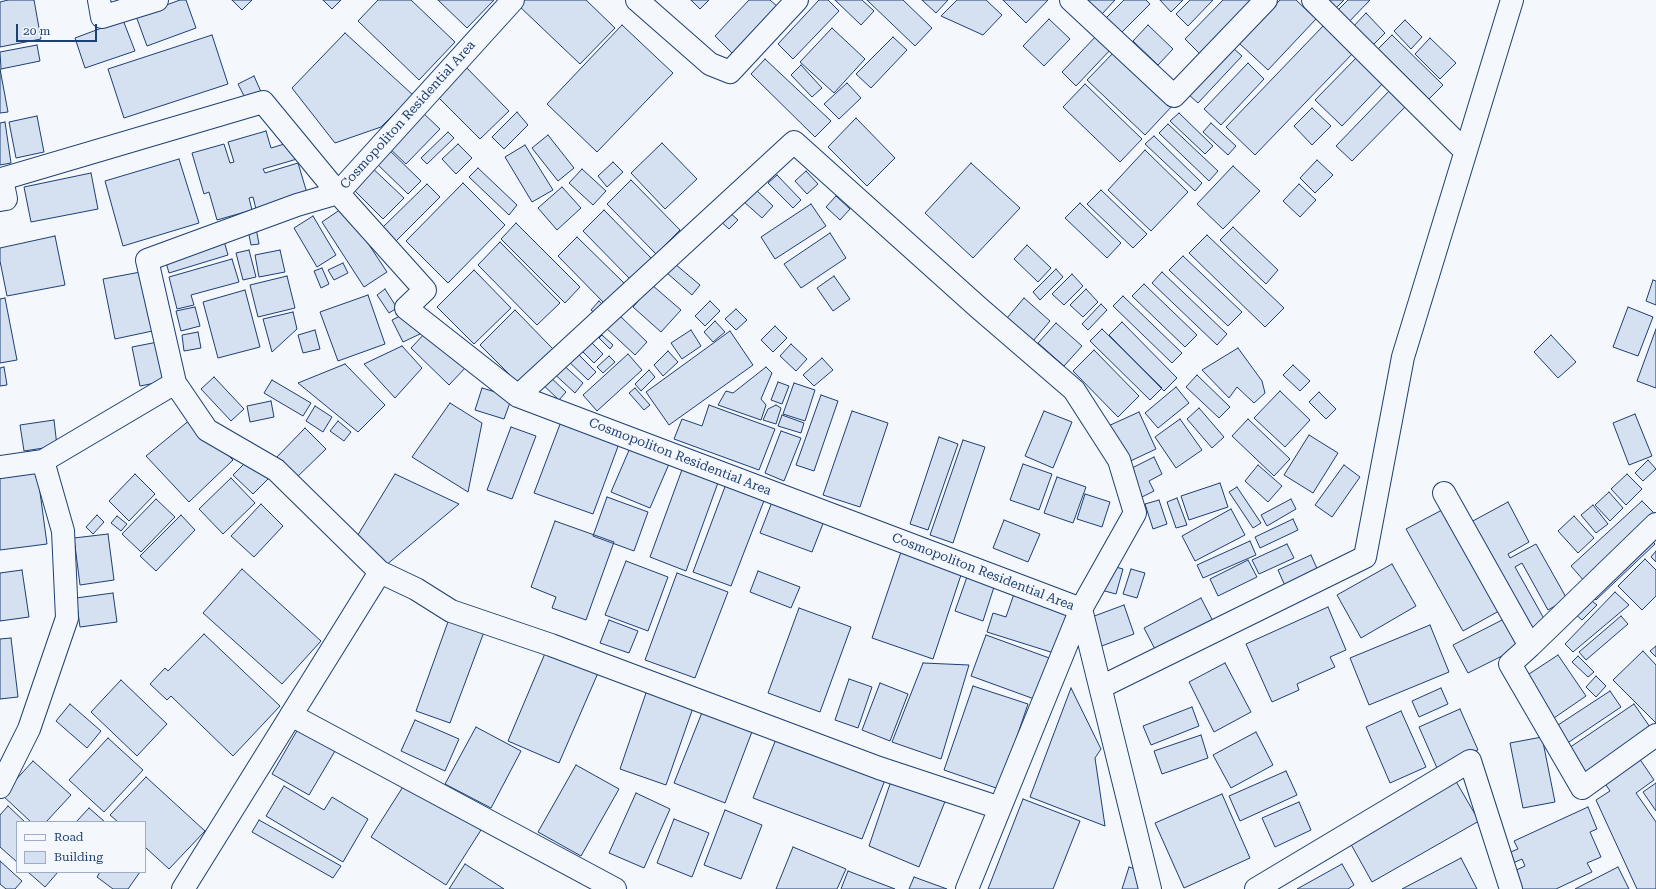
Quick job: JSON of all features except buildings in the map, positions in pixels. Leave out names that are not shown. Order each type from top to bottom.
[{"type":"street","points":[[99,0],[102,17],[157,0]]},
{"type":"street","name":"Cosmopoliton Residential Area","points":[[513,0],[338,193],[425,290],[406,308],[518,396],[1082,609],[967,889]]},
{"type":"street","points":[[637,0],[710,64],[730,72],[796,0]]},
{"type":"street","points":[[1071,0],[1174,96],[1266,0]]},
{"type":"street","points":[[1312,0],[1466,151]]},
{"type":"street","points":[[1101,687],[1365,557],[1403,357],[1512,0]]},
{"type":"street","points":[[0,200],[6,199],[2,179],[263,102],[338,193],[297,205],[147,260],[176,383],[207,430],[276,470],[380,572],[416,589],[451,611],[551,645],[879,768],[1000,808]]},
{"type":"street","points":[[518,396],[794,142],[979,308],[1074,390],[1119,460],[1134,513],[1082,609],[1150,889]]},
{"type":"street","points":[[0,467],[43,461],[176,383]]},
{"type":"street","points":[[0,787],[29,729],[67,618],[63,531],[43,461]]},
{"type":"street","points":[[1444,493],[1530,646]]},
{"type":"street","points":[[1656,524],[1510,664],[1582,788],[1656,735]]},
{"type":"street","points":[[183,889],[380,572]]},
{"type":"street","points":[[291,715],[615,889]]},
{"type":"street","points":[[1256,889],[1470,761],[1510,889]]}]
